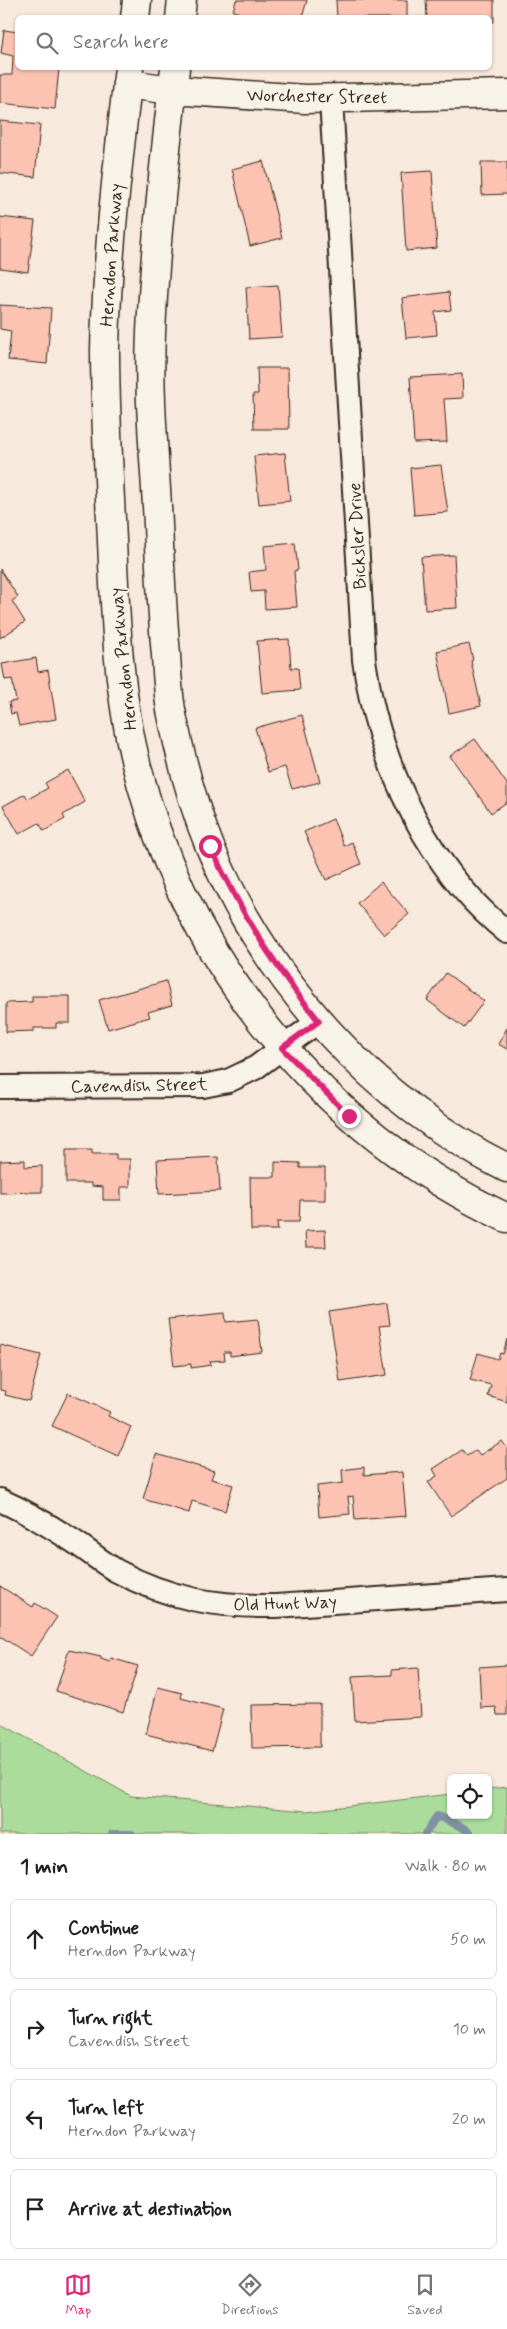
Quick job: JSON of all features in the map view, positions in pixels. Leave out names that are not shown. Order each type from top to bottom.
[{"type":"main road","points":[[134,15],[136,0]]},
{"type":"main road","points":[[180,15],[182,0]]},
{"type":"main road","name":"Worchester Street","points":[[128,76],[173,79],[305,100],[507,94]]},
{"type":"main road","name":"Herndon Parkway","points":[[128,76],[110,254],[105,348],[112,534],[120,674],[136,764],[148,809],[181,894],[228,975],[282,1048],[349,1116],[384,1144],[462,1196],[507,1218]]},
{"type":"main road","points":[[173,79],[164,160],[151,333],[152,427],[161,595],[170,707],[193,800],[210,846],[229,888],[279,970],[319,1021],[410,1107],[449,1134],[507,1168]]},
{"type":"street","name":"Bicksler Drive","points":[[331,99],[364,660],[374,716],[393,771],[417,822],[447,867],[469,895],[507,932]]},
{"type":"street","name":"Cavendish Street","points":[[0,1087],[203,1086],[228,1081],[254,1068],[319,1021]]},
{"type":"street","name":"Old Hunt Way","points":[[0,1500],[30,1513],[116,1571],[153,1588],[196,1602],[238,1607],[276,1606],[507,1590]]},
{"type":"green space","points":[[0,1723],[131,1796],[306,1811],[447,1794],[447,1819],[492,1819],[492,1789],[507,1787],[507,1834],[0,1834]]},
{"type":"building","points":[[236,0],[307,0],[303,15],[247,15],[233,11]]},
{"type":"building","points":[[336,0],[407,0],[407,15],[337,15]]},
{"type":"building","points":[[426,0],[494,0],[494,22],[492,22],[492,15],[427,15]]},
{"type":"building","points":[[4,30],[15,32],[15,70],[59,70],[55,109],[0,103],[0,75],[12,75],[13,56],[1,53]]},
{"type":"building","points":[[0,121],[40,125],[35,177],[0,173]]},
{"type":"building","points":[[263,161],[282,238],[250,246],[232,169]]},
{"type":"building","points":[[481,162],[507,162],[507,194],[482,195]]},
{"type":"building","points":[[432,171],[437,248],[406,251],[401,173]]},
{"type":"building","points":[[0,217],[35,221],[28,272],[0,268]]},
{"type":"building","points":[[278,285],[282,337],[249,339],[246,287]]},
{"type":"building","points":[[449,292],[451,310],[435,312],[437,335],[406,338],[402,298]]},
{"type":"building","points":[[0,305],[51,308],[47,364],[8,360],[11,331],[0,329]]},
{"type":"building","points":[[257,368],[288,368],[289,429],[254,429],[253,394],[258,394]]},
{"type":"building","points":[[462,374],[463,398],[444,399],[447,442],[414,443],[410,377]]},
{"type":"building","points":[[285,453],[290,501],[259,504],[254,456]]},
{"type":"building","points":[[441,465],[448,512],[414,515],[410,468]]},
{"type":"building","points":[[295,543],[298,570],[294,571],[297,607],[265,609],[264,591],[251,592],[249,572],[266,570],[264,546]]},
{"type":"building","points":[[454,555],[457,608],[425,610],[421,557]]},
{"type":"building","points":[[0,569],[18,597],[12,601],[25,622],[0,638]]},
{"type":"building","points":[[289,639],[291,668],[298,668],[300,690],[262,693],[257,641]]},
{"type":"building","points":[[469,644],[481,706],[449,713],[437,651]]},
{"type":"building","points":[[36,658],[38,672],[48,670],[56,719],[19,726],[16,713],[11,714],[9,702],[16,701],[12,679],[5,680],[2,664]]},
{"type":"building","points":[[302,715],[320,782],[292,789],[285,767],[268,772],[255,728]]},
{"type":"building","points":[[475,739],[507,784],[507,802],[491,813],[450,756]]},
{"type":"building","points":[[68,770],[85,802],[63,815],[65,819],[44,831],[39,823],[19,834],[3,806],[25,794],[28,799],[48,788],[45,783]]},
{"type":"building","points":[[333,819],[344,846],[352,842],[361,864],[326,880],[304,832]]},
{"type":"building","points":[[381,882],[409,914],[384,935],[357,903]]},
{"type":"building","points":[[446,973],[484,1001],[464,1028],[427,1000]]},
{"type":"building","points":[[166,981],[172,1005],[148,1012],[150,1017],[108,1029],[99,1000]]},
{"type":"building","points":[[32,996],[70,996],[70,1023],[56,1023],[56,1028],[34,1028],[34,1031],[6,1032],[6,1003],[32,1002]]},
{"type":"building","points":[[507,1028],[507,1049],[498,1044]]},
{"type":"building","points":[[66,1150],[92,1150],[92,1154],[116,1154],[116,1159],[130,1159],[130,1187],[121,1187],[121,1200],[103,1200],[103,1187],[91,1186],[91,1183],[66,1183]]},
{"type":"building","points":[[218,1157],[220,1191],[159,1194],[157,1160]]},
{"type":"building","points":[[25,1160],[25,1167],[42,1166],[42,1192],[0,1193],[0,1161]]},
{"type":"building","points":[[275,1162],[300,1163],[300,1168],[325,1168],[325,1200],[300,1200],[299,1222],[277,1222],[278,1230],[251,1230],[250,1177],[275,1177]]},
{"type":"building","points":[[325,1230],[326,1247],[306,1247],[305,1231]]},
{"type":"building","points":[[387,1303],[390,1325],[379,1326],[387,1375],[340,1382],[329,1312]]},
{"type":"building","points":[[225,1313],[226,1322],[258,1319],[262,1352],[230,1356],[230,1352],[224,1352],[225,1360],[210,1361],[211,1365],[191,1368],[191,1364],[174,1366],[168,1319]]},
{"type":"building","points":[[507,1339],[507,1402],[488,1396],[491,1385],[470,1380],[478,1353],[498,1359],[500,1353],[503,1354]]},
{"type":"building","points":[[0,1345],[41,1355],[29,1401],[5,1395],[6,1391],[0,1390]]},
{"type":"building","points":[[68,1393],[110,1412],[108,1416],[131,1427],[118,1456],[52,1426]]},
{"type":"building","points":[[502,1441],[507,1448],[507,1478],[451,1516],[428,1482],[437,1476],[433,1469],[462,1450],[467,1456],[476,1450],[480,1455]]},
{"type":"building","points":[[156,1454],[214,1471],[211,1479],[233,1485],[225,1511],[192,1501],[189,1513],[143,1499]]},
{"type":"building","points":[[364,1467],[364,1475],[402,1472],[406,1516],[355,1520],[353,1496],[348,1497],[350,1514],[319,1517],[317,1486],[343,1483],[342,1470]]},
{"type":"building","points":[[0,1586],[33,1607],[35,1603],[57,1617],[31,1656],[0,1636]]},
{"type":"building","points":[[69,1650],[101,1657],[101,1659],[110,1662],[111,1658],[138,1666],[123,1712],[56,1691]]},
{"type":"building","points":[[507,1665],[507,1715],[497,1715],[496,1707],[481,1708],[479,1667]]},
{"type":"building","points":[[418,1668],[421,1717],[355,1721],[352,1677],[392,1675],[392,1670]]},
{"type":"building","points":[[158,1687],[182,1693],[181,1698],[223,1709],[212,1751],[146,1734]]},
{"type":"building","points":[[320,1704],[320,1747],[252,1748],[251,1705]]},
{"type":"waterway","points":[[425,1834],[437,1816],[462,1827],[471,1834]]},
{"type":"waterway","points":[[112,1834],[132,1834]]},
{"type":"route","points":[[210,846],[229,888],[253,930],[279,970],[319,1021],[282,1048],[349,1116]]}]
